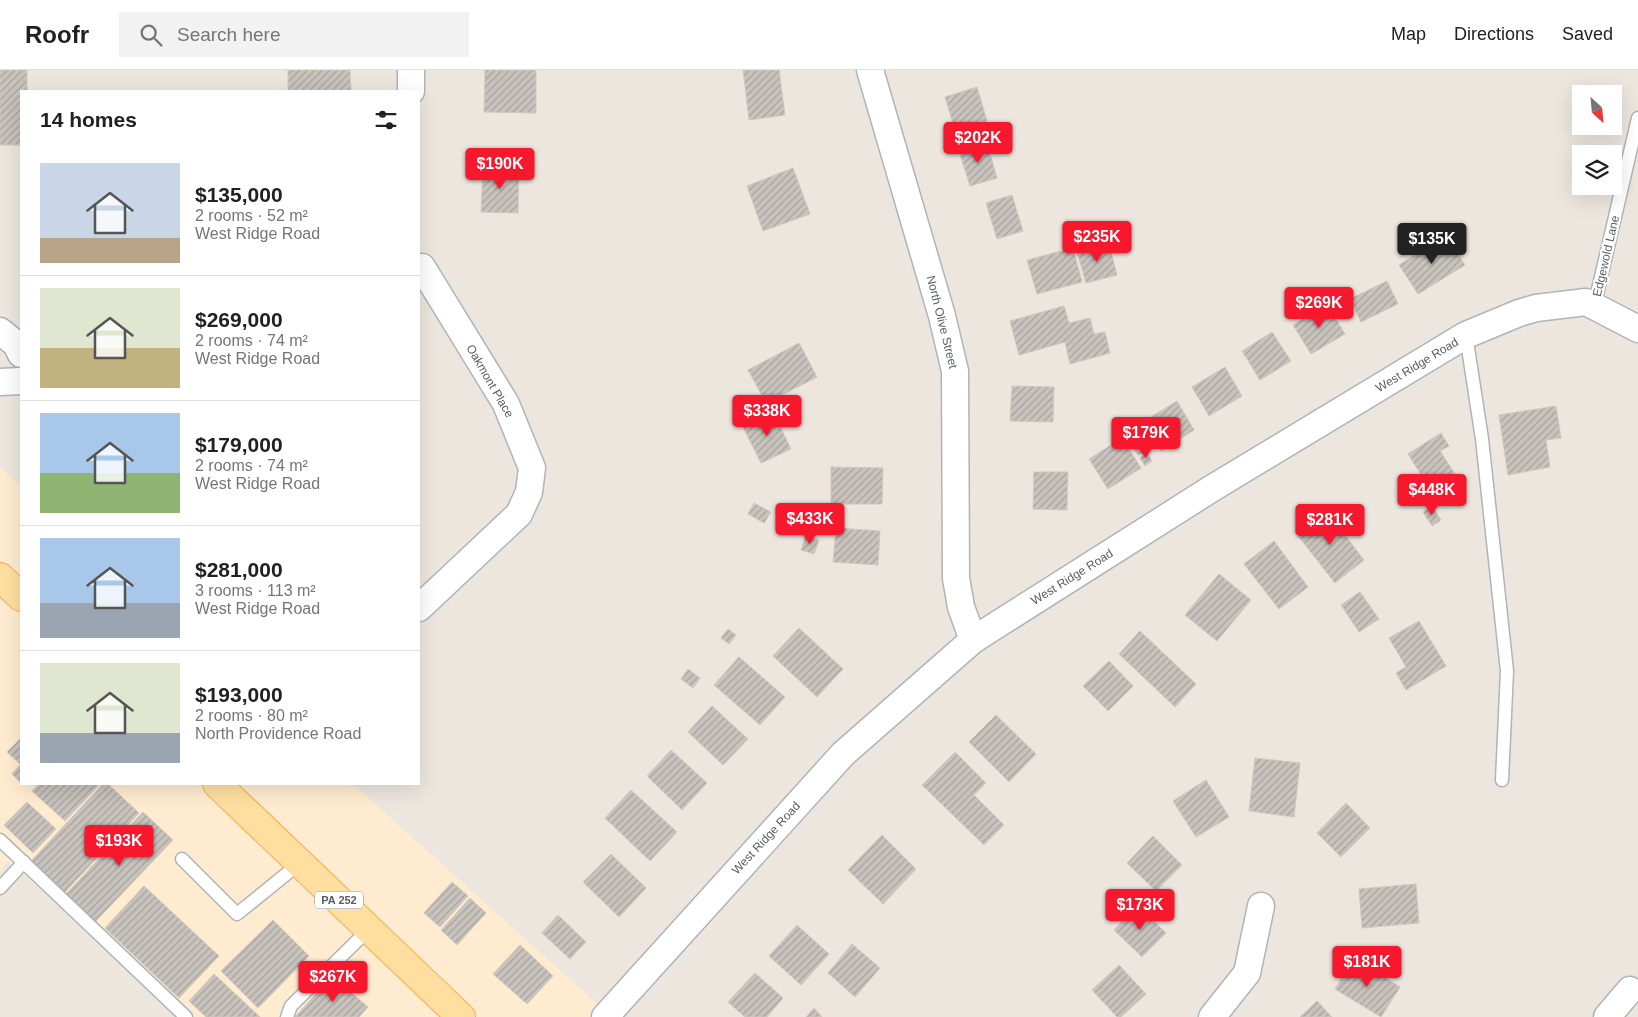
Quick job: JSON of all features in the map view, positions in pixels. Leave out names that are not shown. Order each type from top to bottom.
[{"type":"main road","points":[[0,577],[20,596]]},
{"type":"main road","name":"PA 252","points":[[218,785],[462,1017]]},
{"type":"street","points":[[411,70],[412,90]]},
{"type":"street","name":"North Olive Street","points":[[870,70],[942,316],[955,371],[956,578],[961,607],[973,640]]},
{"type":"street","name":"Oakmont Place","points":[[420,607],[519,514],[529,492],[532,468],[506,404],[422,267]]},
{"type":"street","name":"West Ridge Road","points":[[605,1017],[843,754],[973,640],[1211,489],[1466,335],[1536,308],[1586,302],[1638,329]]},
{"type":"street","points":[[0,331],[16,344],[20,352]]},
{"type":"street","points":[[0,382],[20,381]]},
{"type":"street","points":[[1212,1017],[1247,973],[1262,906]]},
{"type":"street","points":[[1607,1017],[1630,990]]},
{"type":"lane","name":"Edgewold Lane","points":[[1594,306],[1638,118]]},
{"type":"lane","points":[[1466,335],[1482,439],[1507,671],[1502,780]]},
{"type":"lane","points":[[0,840],[186,1017]]},
{"type":"lane","points":[[182,859],[237,914],[300,863]]},
{"type":"lane","points":[[0,888],[24,862]]},
{"type":"lane","points":[[287,1017],[291,1006],[369,929]]},
{"type":"shaded area","points":[[0,467],[20,485],[20,785],[354,785],[612,1017],[188,1017],[8,861],[0,872]]},
{"type":"building","points":[[0,70],[27,70],[27,90],[20,90],[20,145],[0,145]]},
{"type":"building","points":[[288,70],[350,70],[351,90],[288,90]]},
{"type":"building","points":[[485,70],[536,70],[536,113],[484,112]]},
{"type":"building","points":[[743,70],[779,70],[785,115],[749,120]]},
{"type":"building","points":[[977,87],[987,121],[955,130],[945,97]]},
{"type":"building","points":[[987,143],[997,178],[970,186],[959,151]]},
{"type":"building","points":[[483,166],[519,167],[518,213],[481,212]]},
{"type":"building","points":[[793,168],[810,214],[763,231],[747,186]]},
{"type":"building","points":[[1012,195],[1023,231],[997,239],[986,203]]},
{"type":"building","points":[[1446,236],[1465,265],[1418,294],[1399,265]]},
{"type":"building","points":[[1109,244],[1117,275],[1086,283],[1077,252]]},
{"type":"building","points":[[1073,248],[1082,282],[1037,294],[1027,260]]},
{"type":"building","points":[[1387,281],[1398,304],[1361,322],[1350,299]]},
{"type":"building","points":[[1327,304],[1345,334],[1311,354],[1293,325]]},
{"type":"building","points":[[1064,306],[1069,323],[1090,318],[1094,334],[1105,332],[1110,353],[1070,364],[1065,342],[1019,355],[1010,321]]},
{"type":"building","points":[[1272,332],[1291,361],[1260,380],[1242,351]]},
{"type":"building","points":[[799,343],[817,377],[766,403],[748,370]]},
{"type":"building","points":[[1225,367],[1242,396],[1209,416],[1192,387]]},
{"type":"building","points":[[1012,386],[1054,387],[1053,422],[1010,421]]},
{"type":"building","points":[[1177,401],[1194,430],[1161,451],[1143,422]]},
{"type":"building","points":[[1556,406],[1561,438],[1546,440],[1550,467],[1508,475],[1499,415]]},
{"type":"building","points":[[772,410],[791,449],[761,463],[742,425]]},
{"type":"building","points":[[1441,433],[1449,446],[1440,451],[1457,477],[1432,492],[1408,454]]},
{"type":"building","points":[[1122,438],[1141,468],[1108,489],[1089,459]]},
{"type":"building","points":[[1141,442],[1146,451],[1138,455],[1133,447]]},
{"type":"building","points":[[1147,453],[1152,461],[1145,466],[1140,458]]},
{"type":"building","points":[[831,467],[883,468],[882,504],[831,504]]},
{"type":"building","points":[[1034,472],[1068,472],[1067,510],[1033,509]]},
{"type":"building","points":[[754,503],[771,512],[764,523],[748,514]]},
{"type":"building","points":[[1432,506],[1441,520],[1432,526],[1423,512]]},
{"type":"building","points":[[1325,509],[1364,560],[1335,583],[1295,532]]},
{"type":"building","points":[[836,528],[880,531],[878,565],[833,562]]},
{"type":"building","points":[[806,535],[819,540],[814,554],[801,550]]},
{"type":"building","points":[[1274,541],[1308,587],[1279,609],[1244,564]]},
{"type":"building","points":[[1219,574],[1251,600],[1217,641],[1185,615]]},
{"type":"building","points":[[1360,592],[1379,619],[1359,632],[1341,605]]},
{"type":"building","points":[[1419,621],[1446,666],[1406,690],[1396,673],[1406,667],[1389,638]]},
{"type":"building","points":[[799,628],[843,669],[817,697],[773,656]]},
{"type":"building","points":[[728,629],[736,635],[729,644],[721,638]]},
{"type":"building","points":[[1140,631],[1196,684],[1175,707],[1119,654]]},
{"type":"building","points":[[739,657],[785,697],[760,725],[714,685]]},
{"type":"building","points":[[1109,661],[1133,686],[1108,711],[1083,686]]},
{"type":"building","points":[[688,669],[700,678],[693,688],[681,679]]},
{"type":"building","points":[[712,706],[748,739],[723,765],[688,732]]},
{"type":"building","points":[[996,715],[1036,754],[1009,782],[969,742]]},
{"type":"building","points":[[20,739],[20,764],[7,752]]},
{"type":"building","points":[[671,750],[707,783],[682,810],[647,776]]},
{"type":"building","points":[[955,752],[986,783],[974,795],[1004,825],[984,845],[922,785]]},
{"type":"building","points":[[1255,758],[1300,763],[1294,817],[1249,811]]},
{"type":"building","points":[[20,765],[20,782],[12,774]]},
{"type":"building","points":[[1206,780],[1229,817],[1196,837],[1173,801]]},
{"type":"building","points":[[38,785],[99,785],[65,821],[32,791]]},
{"type":"building","points":[[102,785],[109,785],[139,813],[65,892],[31,861]]},
{"type":"building","points":[[631,790],[677,832],[650,861],[605,818]]},
{"type":"building","points":[[27,802],[56,829],[33,853],[4,825]]},
{"type":"building","points":[[1346,803],[1370,828],[1341,857],[1317,833]]},
{"type":"building","points":[[143,812],[173,840],[94,923],[65,895]]},
{"type":"building","points":[[882,835],[916,869],[883,904],[848,870]]},
{"type":"building","points":[[1153,836],[1182,865],[1156,891],[1127,863]]},
{"type":"building","points":[[611,854],[646,888],[619,917],[583,882]]},
{"type":"building","points":[[452,882],[468,896],[440,927],[424,913]]},
{"type":"building","points":[[1416,884],[1419,923],[1362,928],[1359,889]]},
{"type":"building","points":[[144,886],[219,956],[179,998],[105,928]]},
{"type":"building","points":[[470,898],[486,913],[457,945],[441,930]]},
{"type":"building","points":[[1138,905],[1166,933],[1142,957],[1114,930]]},
{"type":"building","points":[[558,915],[586,942],[570,959],[542,933]]},
{"type":"building","points":[[273,920],[309,956],[258,1008],[221,971]]},
{"type":"building","points":[[797,925],[829,954],[801,985],[769,956]]},
{"type":"building","points":[[852,944],[880,968],[855,997],[828,973]]},
{"type":"building","points":[[520,945],[553,976],[527,1004],[493,974]]},
{"type":"building","points":[[1354,958],[1400,987],[1381,1017],[1335,989]]},
{"type":"building","points":[[1119,965],[1146,994],[1121,1017],[1117,1017],[1092,990]]},
{"type":"building","points":[[755,973],[783,998],[767,1017],[745,1017],[728,1002]]},
{"type":"building","points":[[214,974],[260,1017],[206,1017],[189,1001]]},
{"type":"building","points":[[332,976],[368,1007],[359,1017],[295,1017]]},
{"type":"building","points":[[1317,1001],[1332,1017],[1300,1017]]},
{"type":"building","points":[[814,1008],[822,1017],[806,1017]]}]
